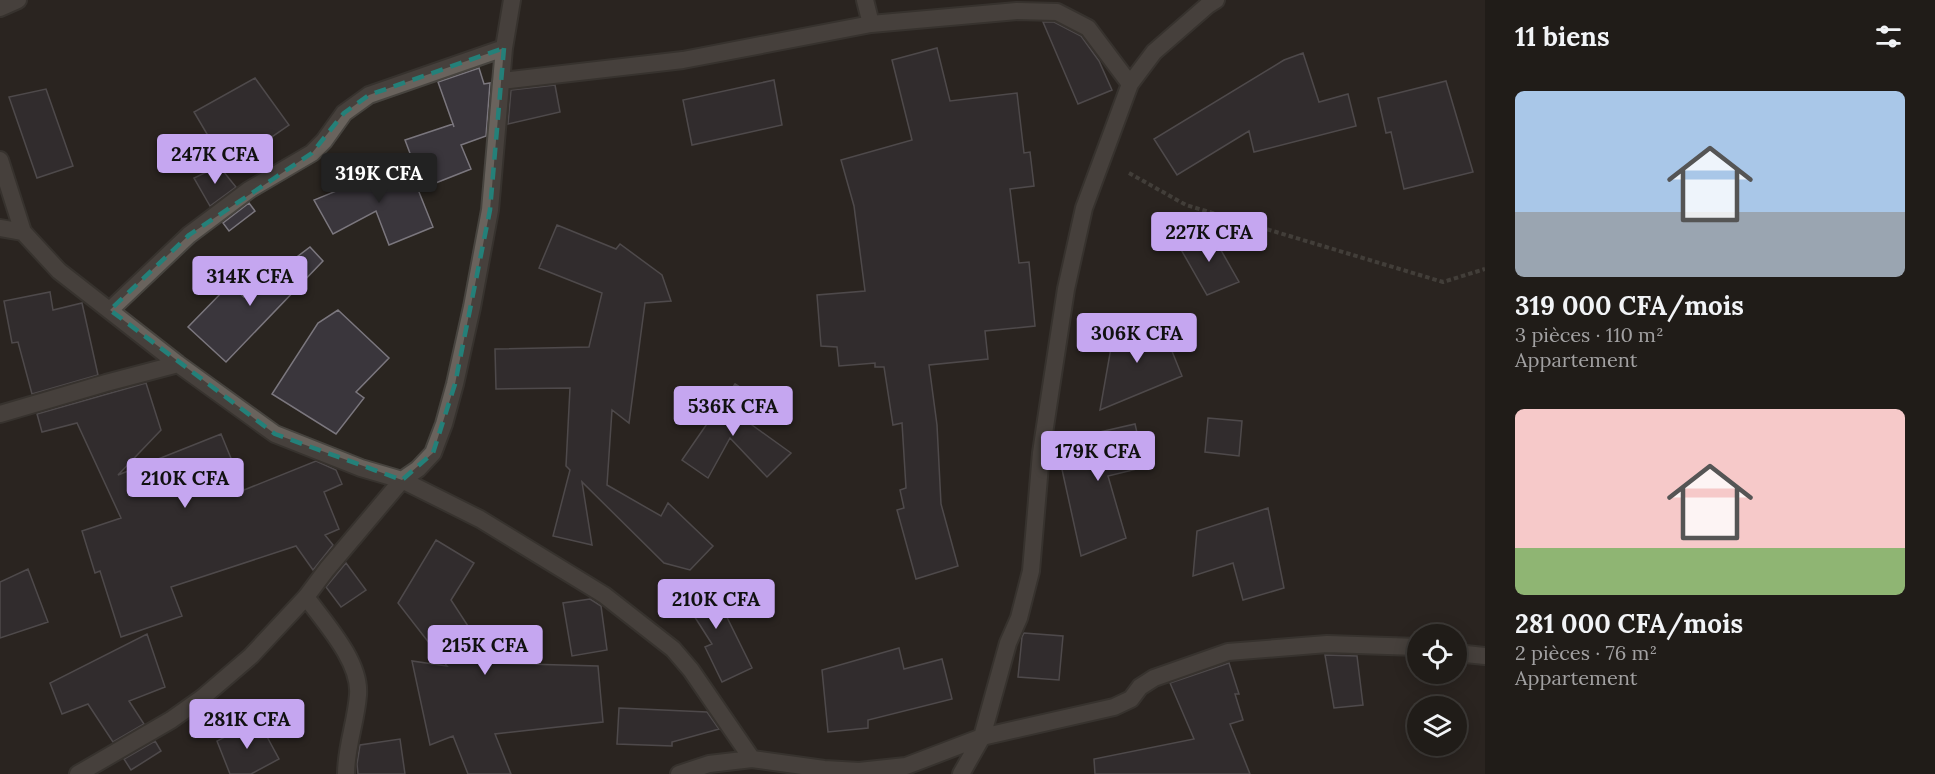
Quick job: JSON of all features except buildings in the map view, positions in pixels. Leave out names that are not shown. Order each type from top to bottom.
[{"type":"street","points":[[0,8],[18,0]]},
{"type":"street","points":[[78,774],[171,720],[202,698],[251,656],[306,597],[402,480],[418,469],[433,453],[455,384],[490,210],[504,48],[512,0]]},
{"type":"street","points":[[865,0],[871,24]]},
{"type":"street","points":[[961,774],[982,737],[1031,571],[1041,453],[1066,289],[1084,207],[1130,84],[1154,52],[1208,4],[1216,0]]},
{"type":"street","points":[[501,81],[683,60],[871,24],[1017,11],[1057,12],[1088,28],[1130,84]]},
{"type":"street","points":[[110,310],[198,228],[249,190],[312,153],[324,141],[344,113],[369,95],[504,48]]},
{"type":"street","points":[[0,160],[23,232],[59,271],[178,364],[275,434],[361,468],[402,480],[480,519],[604,595],[673,649],[692,670],[752,759]]},
{"type":"street","points":[[0,228],[23,232]]},
{"type":"street","points":[[0,414],[178,364]]},
{"type":"street","points":[[306,597],[346,653],[359,692],[346,753],[346,774]]},
{"type":"street","points":[[679,774],[709,764],[752,759],[824,769],[859,771],[906,766],[982,737],[1114,707],[1131,699],[1140,687],[1154,678],[1228,652],[1328,644],[1407,647]]},
{"type":"street","points":[[1467,656],[1484,660]]},
{"type":"path","points":[[1102,158],[1186,206],[1443,282],[1485,269]]},
{"type":"highlighted area","points":[[504,48],[490,210],[455,384],[433,453],[402,480],[275,434],[110,310],[189,235],[312,153],[344,113],[369,95]]}]
